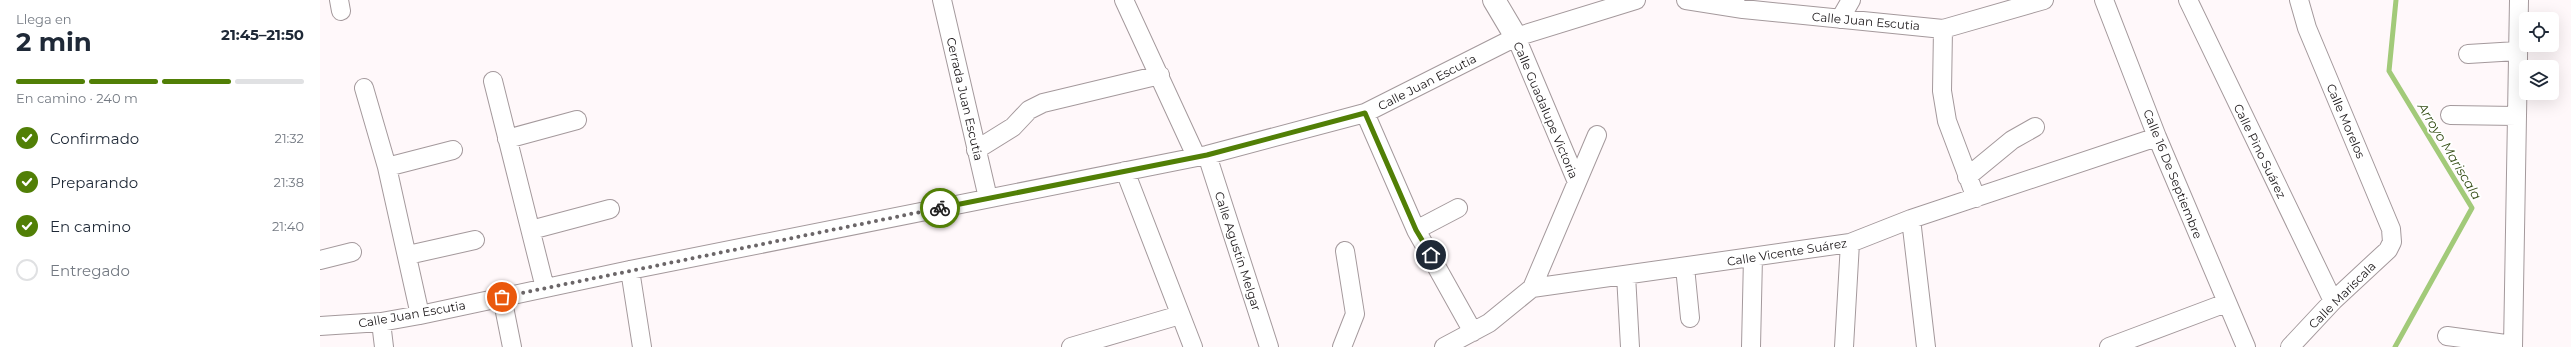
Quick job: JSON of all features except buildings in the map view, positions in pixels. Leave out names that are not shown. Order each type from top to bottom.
[{"type":"street","name":"Cerrada Juan Escutia","points":[[942,0],[988,198]]},
{"type":"street","name":"Calle Agustín Melgar","points":[[1124,0],[1201,156],[1269,347]]},
{"type":"street","name":"Calle Guadalupe Victoria","points":[[1494,0],[1516,37],[1578,182],[1532,288]]},
{"type":"street","name":"Calle Juan Escutia","points":[[320,326],[382,322],[420,315],[630,270],[1201,156],[1365,113],[1516,37],[1636,0]]},
{"type":"street","name":"Calle Juan Escutia","points":[[1686,0],[1746,5],[1840,19],[1943,29],[2044,0]]},
{"type":"street","points":[[1840,19],[1851,0]]},
{"type":"street","name":"Calle 16 De Septiembre","points":[[2104,0],[2157,136],[2226,303],[2246,347]]},
{"type":"street","name":"Calle Pino Suárez","points":[[2188,0],[2333,301]]},
{"type":"street","name":"Calle Morelos","points":[[2299,0],[2307,28],[2391,229],[2392,242]]},
{"type":"street","points":[[2447,336],[2513,346],[2519,0]]},
{"type":"street","points":[[1943,29],[1942,91],[1947,121],[1976,198]]},
{"type":"street","points":[[2468,54],[2517,51]]},
{"type":"street","points":[[976,150],[1013,127],[1029,110],[1043,103],[1160,75]]},
{"type":"street","points":[[493,81],[545,288]]},
{"type":"street","points":[[364,88],[387,167],[408,254],[420,315]]},
{"type":"street","points":[[1365,113],[1416,230],[1474,332]]},
{"type":"street","points":[[2450,116],[2516,116]]},
{"type":"street","points":[[507,139],[577,120]]},
{"type":"street","points":[[1967,177],[2012,140],[2035,127]]},
{"type":"street","points":[[1578,182],[1597,135]]},
{"type":"street","name":"Calle Vicente Suárez","points":[[1532,288],[1850,243],[1911,219],[2157,136]]},
{"type":"street","points":[[387,167],[453,150]]},
{"type":"street","points":[[1124,171],[1193,347]]},
{"type":"street","points":[[1416,230],[1458,208]]},
{"type":"street","points":[[531,230],[610,209]]},
{"type":"street","points":[[1911,219],[1926,347]]},
{"type":"street","points":[[408,254],[475,240]]},
{"type":"street","name":"Calle Mariscala","points":[[2290,347],[2333,301],[2388,250],[2392,242]]},
{"type":"street","points":[[1844,347],[1850,243]]},
{"type":"street","points":[[1342,347],[1355,314],[1345,251]]},
{"type":"street","points":[[320,260],[352,252]]},
{"type":"street","points":[[1751,347],[1753,257]]},
{"type":"street","points":[[1684,267],[1690,318]]},
{"type":"street","points":[[630,270],[642,347]]},
{"type":"street","points":[[1626,275],[1630,347]]},
{"type":"street","points":[[1448,346],[1489,323],[1532,288]]},
{"type":"street","points":[[502,297],[512,347]]},
{"type":"street","points":[[2109,347],[2226,303]]},
{"type":"street","points":[[1071,347],[1180,315]]},
{"type":"street","points":[[382,322],[384,347]]},
{"type":"waterway","name":"Arroyo Mariscala","points":[[2395,347],[2472,208],[2389,71],[2396,0]]},
{"type":"way so far","points":[[502,297],[940,208]]},
{"type":"route","points":[[940,208],[1207,155],[1365,113],[1416,230],[1431,255]]}]
